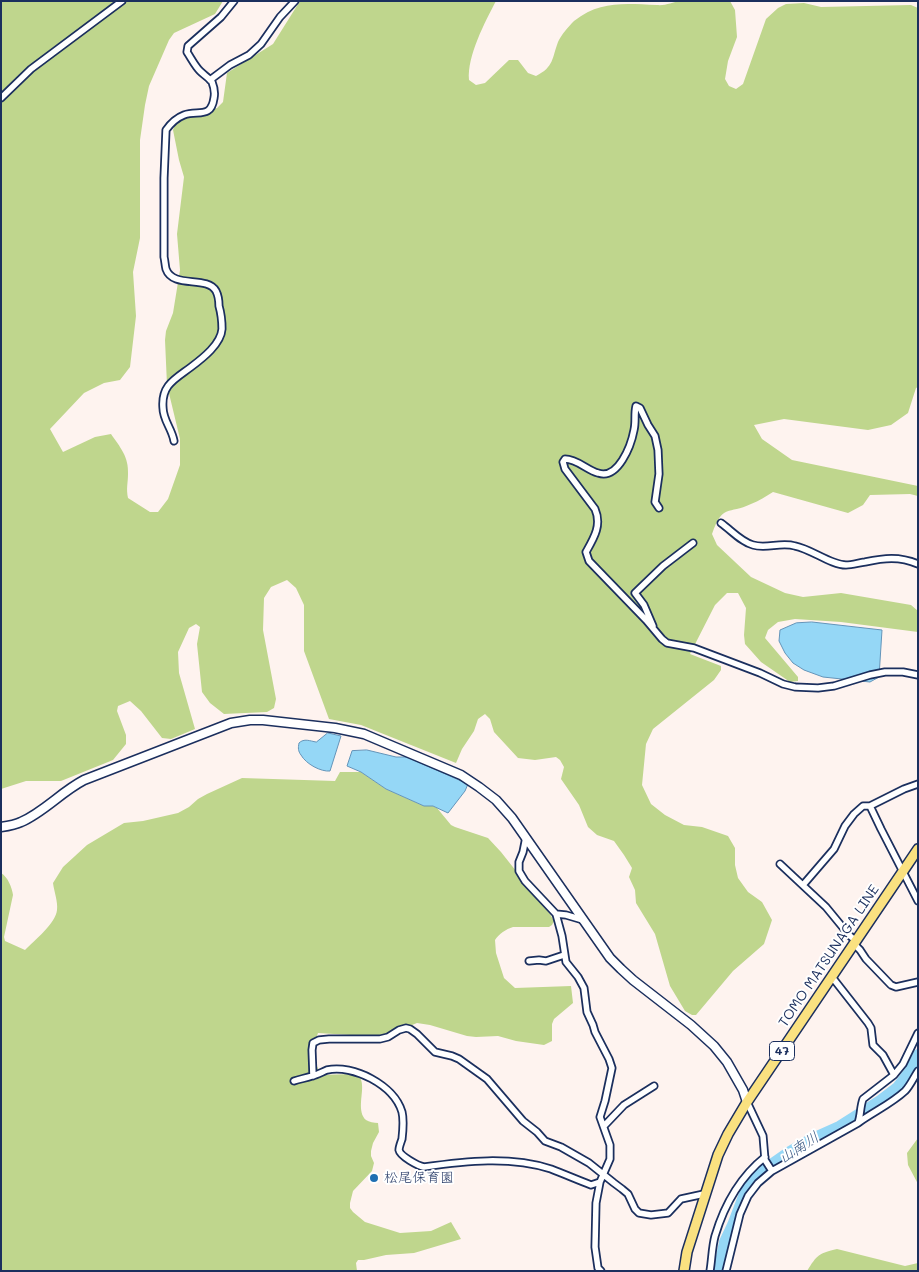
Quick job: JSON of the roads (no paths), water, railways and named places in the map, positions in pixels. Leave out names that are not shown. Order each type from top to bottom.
[{"type":"main road","name":"TOMO MATSUNAGA LINE","points":[[684,1271],[686,1252],[704,1194],[728,1134],[747,1102],[918,849]]},
{"type":"street","points":[[1,98],[31,70],[122,1]]},
{"type":"street","points":[[174,440],[165,419],[163,408],[164,393],[176,377],[215,346],[222,329],[218,297],[215,289],[204,283],[174,278],[166,269],[164,257],[164,218],[166,130],[178,118],[186,114],[201,114],[209,110],[213,105],[212,83],[200,71],[187,52],[188,46],[221,17],[234,1]]},
{"type":"street","points":[[210,80],[230,65],[249,55],[261,44],[280,17],[295,1]]},
{"type":"street","points":[[659,508],[655,502],[658,474],[656,436],[640,408],[636,406],[635,428],[627,452],[610,473],[603,475],[571,459],[566,459],[564,462],[565,469],[598,515],[596,534],[586,552],[589,561],[667,643],[694,648],[760,673],[783,684],[795,687],[818,688],[834,686],[885,672],[903,672],[918,675]]},
{"type":"street","points":[[721,523],[751,545],[789,544],[798,546],[840,565],[884,558],[896,558],[918,564]]},
{"type":"street","points":[[656,632],[644,605],[634,593],[663,566],[693,543]]},
{"type":"street","points":[[1,827],[19,823],[32,817],[71,787],[84,780],[201,734],[250,720],[335,728],[364,734],[461,775],[496,800],[526,837],[610,958],[620,969],[691,1025],[714,1046],[727,1062],[743,1090],[763,1136],[765,1158],[772,1170]]},
{"type":"street","points":[[803,885],[834,849],[845,826],[863,806],[870,806],[918,784]]},
{"type":"street","points":[[870,806],[918,902]]},
{"type":"street","points":[[526,837],[519,862],[519,871],[525,881],[556,914],[566,962],[578,976],[584,988],[587,1012],[594,1032],[612,1068],[606,1101],[600,1117],[610,1145],[610,1159],[600,1182],[596,1203],[595,1248],[598,1268],[601,1271]]},
{"type":"street","points":[[780,864],[826,907],[855,942],[866,959],[891,985],[896,987],[918,982]]},
{"type":"street","points":[[556,914],[583,920]]},
{"type":"street","points":[[529,961],[546,961],[564,956]]},
{"type":"street","points":[[832,977],[868,1023],[871,1028],[873,1046],[883,1055],[894,1075]]},
{"type":"street","points":[[313,1076],[312,1050],[313,1044],[318,1040],[380,1039],[388,1037],[399,1030],[410,1029],[435,1052],[459,1059],[487,1079],[522,1121],[537,1132],[545,1141],[561,1146],[589,1163],[628,1194],[639,1213],[651,1215],[668,1213],[682,1199],[704,1194]]},
{"type":"street","points":[[859,1121],[862,1099],[894,1075],[903,1064],[918,1033]]},
{"type":"street","points":[[294,1081],[327,1070],[338,1070],[354,1072],[368,1077],[385,1087],[396,1098],[402,1114],[402,1139],[399,1150],[418,1166],[506,1161],[537,1166],[591,1185],[600,1182]]},
{"type":"street","points":[[726,1271],[740,1214],[748,1196],[758,1183],[772,1170],[882,1107],[906,1090],[918,1070]]},
{"type":"street","points":[[604,1126],[624,1105],[654,1086]]},
{"type":"street","points":[[710,1271],[715,1237],[726,1207],[742,1180],[765,1158]]},
{"type":"water","points":[[812,622],[882,630],[879,677],[870,682],[823,677],[804,670],[793,663],[779,641],[780,630],[796,623]]},
{"type":"water","points":[[328,733],[341,736],[330,771],[318,769],[310,764],[303,758],[298,748],[301,741],[316,742]]},
{"type":"water","points":[[367,750],[396,757],[407,757],[468,784],[465,791],[448,813],[433,806],[424,806],[386,789],[361,772],[347,766],[352,751]]},
{"type":"waterway","name":"山南川","points":[[718,1271],[724,1242],[745,1191],[753,1181],[765,1168],[788,1152],[810,1139],[839,1126],[897,1087],[910,1070],[918,1054]]},
{"type":"place","name":"松尾保育園","points":[[374,1178]]}]
